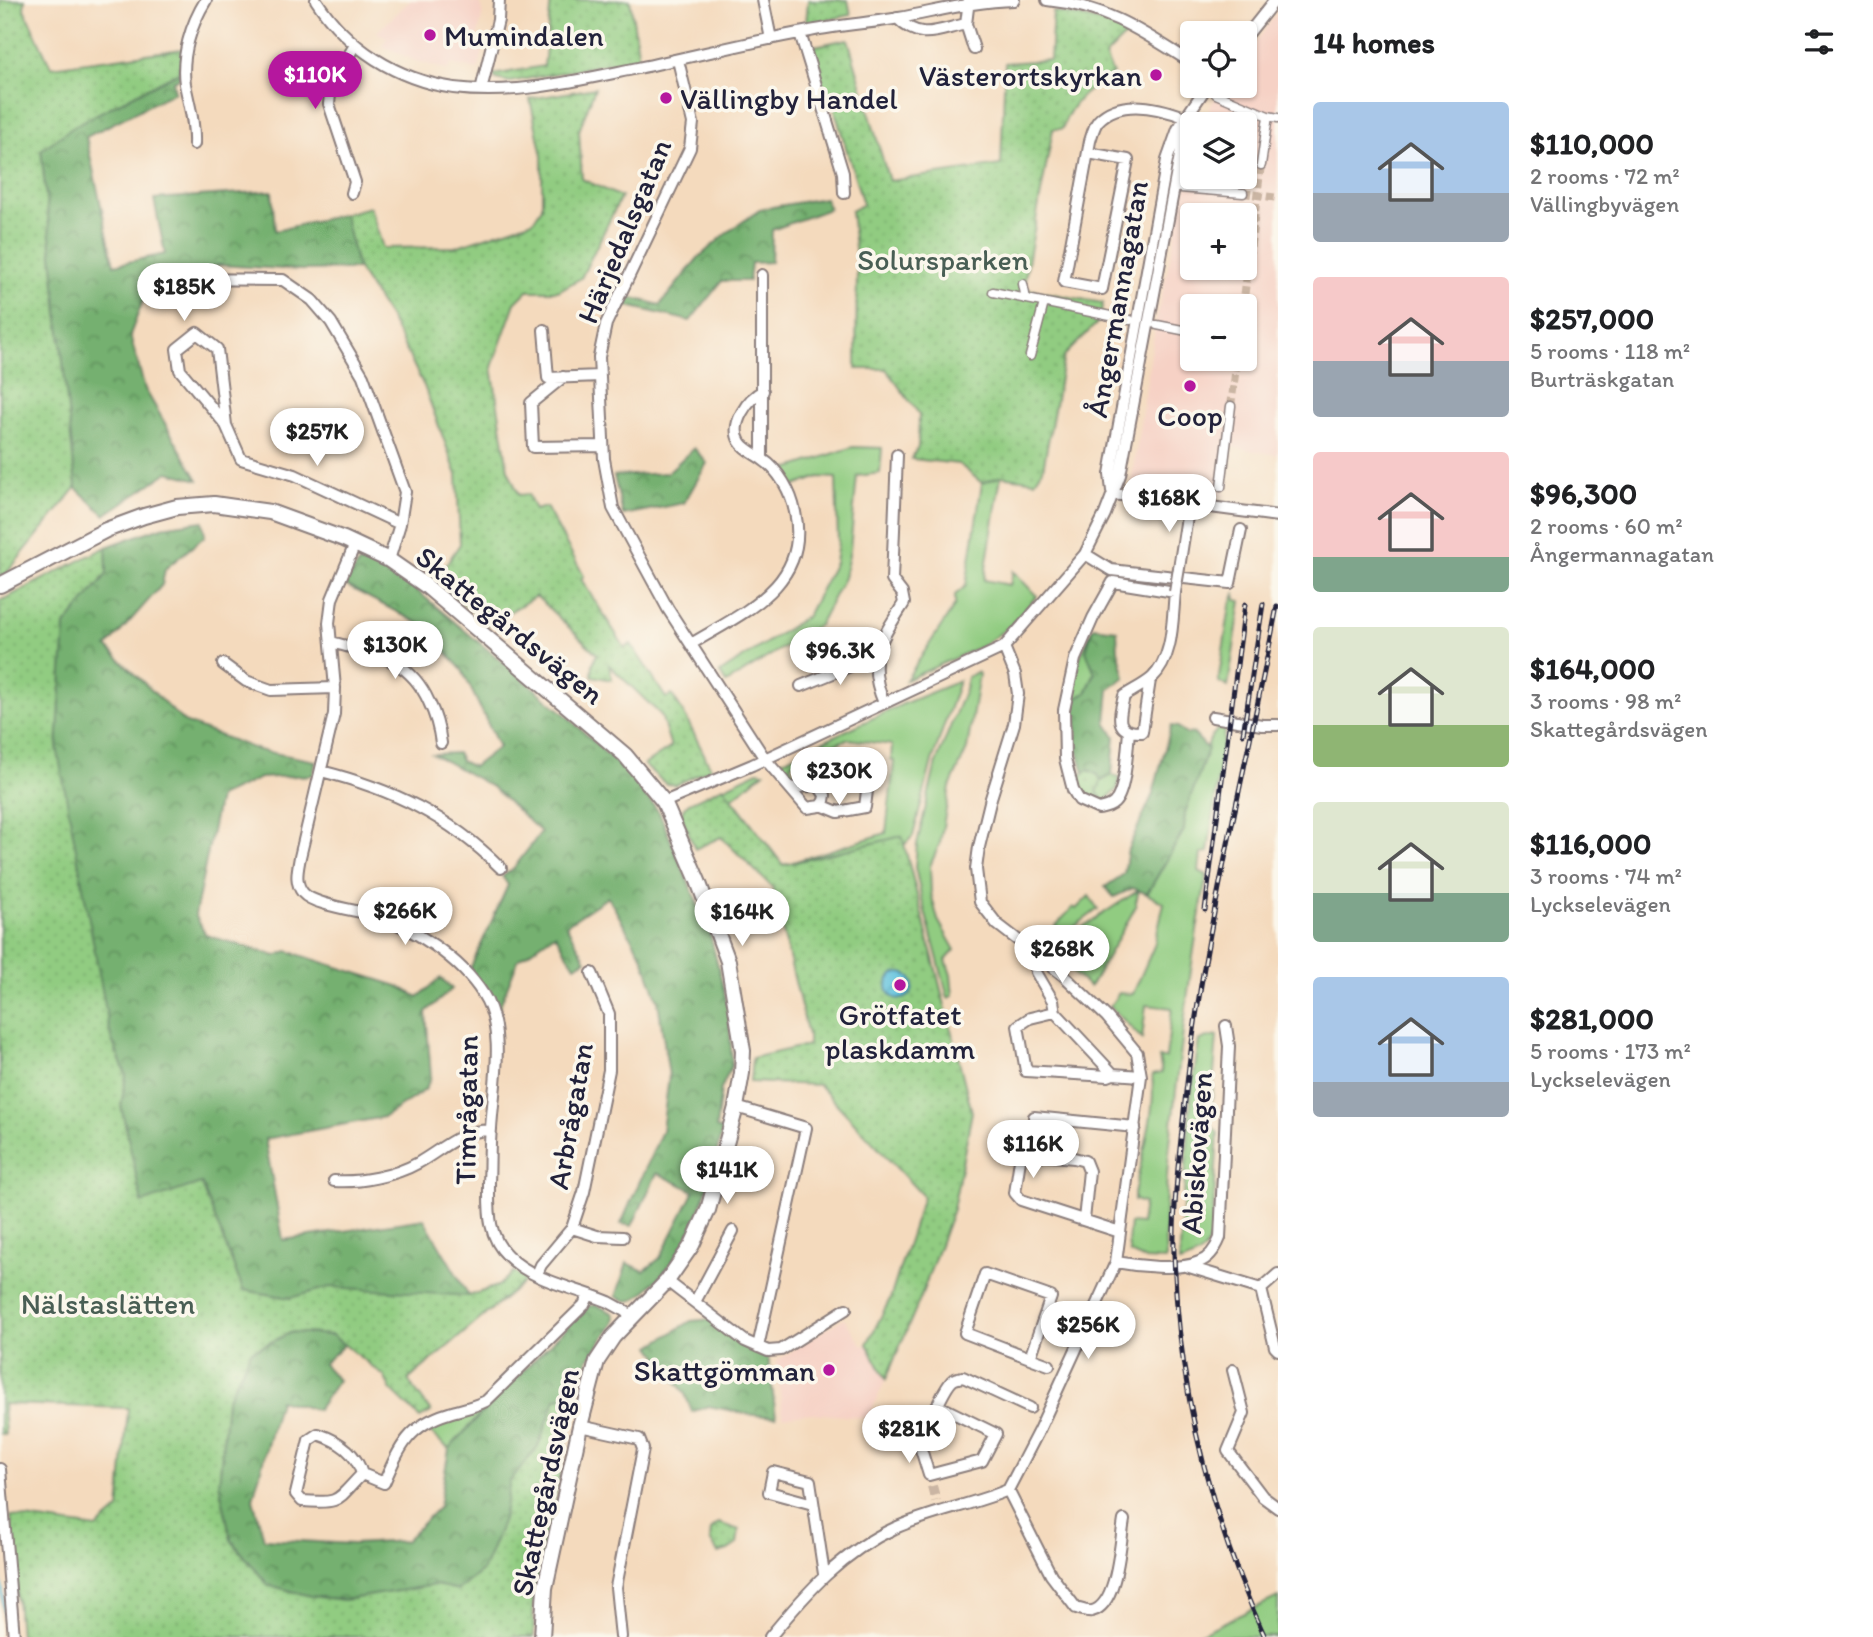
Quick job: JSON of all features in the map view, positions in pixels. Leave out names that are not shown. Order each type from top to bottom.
[{"type":"street","points":[[316,0],[339,31],[378,63],[420,81],[481,90],[521,89],[678,60],[800,33],[897,18],[946,4],[1014,0]]},
{"type":"street","points":[[481,90],[498,20],[499,0]]},
{"type":"street","points":[[763,0],[771,39]]},
{"type":"street","points":[[1047,0],[1070,2],[1134,25],[1180,55]]},
{"type":"street","points":[[1257,23],[1275,0]]},
{"type":"street","points":[[194,144],[195,124],[185,82],[186,52],[203,1]]},
{"type":"street","points":[[969,2],[967,24],[974,50]]},
{"type":"street","points":[[897,18],[906,27],[920,34],[967,24]]},
{"type":"street","points":[[800,33],[843,173],[844,193]]},
{"type":"street","points":[[352,192],[355,182],[329,104],[331,85],[355,45]]},
{"type":"street","name":"Härjedalsgatan","points":[[678,60],[693,123],[690,148],[606,324],[599,357],[603,446],[613,508],[668,609],[765,759]]},
{"type":"street","points":[[1225,98],[1278,118]]},
{"type":"street","points":[[1088,153],[1128,160],[1102,289],[1064,282],[1088,153],[1096,122],[1111,111],[1130,108],[1160,108],[1180,115]]},
{"type":"street","points":[[1261,165],[1268,116]]},
{"type":"street","name":"Ångermannagatan","points":[[664,802],[765,759],[1004,647],[1085,554],[1120,475],[1180,155]]},
{"type":"street","points":[[1190,189],[1243,194]]},
{"type":"street","points":[[762,275],[762,459]]},
{"type":"street","points":[[170,279],[284,280],[312,300],[331,323],[363,376],[405,492],[400,524],[389,559]]},
{"type":"street","points":[[1023,284],[1026,299]]},
{"type":"street","points":[[993,292],[1130,320]]},
{"type":"street","points":[[1030,356],[1044,303]]},
{"type":"street","points":[[1157,325],[1180,330]]},
{"type":"street","points":[[544,330],[548,377],[600,376]]},
{"type":"street","points":[[226,425],[217,349],[197,333],[177,349],[180,370],[226,425],[241,459],[295,475],[400,524]]},
{"type":"street","points":[[563,377],[531,403],[534,447],[603,446]]},
{"type":"street","points":[[691,645],[764,600],[779,585],[796,552],[799,529],[793,502],[780,476],[770,464],[740,443],[736,433],[737,423],[753,396],[763,391]]},
{"type":"street","points":[[1221,487],[1231,406]]},
{"type":"street","points":[[884,703],[877,687],[874,664],[878,645],[904,603],[902,593],[892,580],[897,455]]},
{"type":"street","points":[[1113,494],[1278,516]]},
{"type":"street","name":"Skattegårdsvägen","points":[[0,585],[106,530],[177,507],[214,504],[270,512],[389,559],[425,585],[625,754],[664,802],[728,961],[743,1051],[742,1073],[736,1107],[708,1210],[692,1245],[667,1281],[613,1337],[597,1361],[545,1588],[542,1637]]},
{"type":"street","points":[[1150,680],[1142,732],[1129,732],[1123,728],[1119,718],[1124,696],[1150,680],[1161,667],[1169,646],[1189,504]]},
{"type":"street","points":[[1085,554],[1111,570],[1230,583],[1241,530]]},
{"type":"street","name":"Timrågatan","points":[[355,544],[332,599],[328,623],[335,688],[334,714],[300,857],[297,880],[300,890],[311,899],[377,916],[427,939],[473,979],[492,1012],[497,1054],[488,1216],[495,1238],[509,1257],[537,1274],[612,1303],[632,1316]]},
{"type":"street","points":[[1129,732],[1124,776],[1118,799],[1112,806],[1099,809],[1079,800],[1073,790],[1065,760],[1064,710],[1075,659],[1093,618],[1113,582],[1175,592]]},
{"type":"street","points":[[331,642],[380,655],[402,665],[424,690],[439,723],[441,743]]},
{"type":"street","points":[[770,1637],[824,1574],[872,1541],[896,1528],[1008,1490],[1039,1430],[1116,1262],[1142,1076],[1137,1053],[1107,1017],[1063,975],[997,924],[980,902],[976,869],[991,799],[1014,724],[1018,694],[1015,674],[1004,647]]},
{"type":"street","points":[[223,664],[246,681],[271,691],[335,688]]},
{"type":"street","points":[[801,686],[855,664],[874,664]]},
{"type":"street","points":[[1213,717],[1278,725]]},
{"type":"street","points":[[765,759],[807,808],[821,805],[838,812],[865,807],[870,766],[856,761],[815,785],[790,788]]},
{"type":"street","points":[[321,771],[363,781],[432,813],[476,843],[501,868]]},
{"type":"street","points":[[815,785],[818,785],[825,795],[821,805]]},
{"type":"street","points":[[1036,971],[1053,1001],[1055,1012],[1113,1074]]},
{"type":"street","name":"Arbrågatan","points":[[537,1274],[541,1265],[572,1228],[584,1192],[609,1070],[609,1014],[592,973]]},
{"type":"street","points":[[1055,1012],[1030,1018],[1018,1026],[1027,1071],[1142,1076]]},
{"type":"street","name":"Abiskovägen","points":[[1116,1262],[1134,1265],[1198,1263],[1210,1256],[1220,1238],[1229,1046],[1226,1026]]},
{"type":"street","points":[[736,1107],[806,1128],[758,1347]]},
{"type":"street","points":[[1034,1117],[1135,1128]]},
{"type":"street","points":[[334,1181],[347,1182],[394,1172],[415,1164],[466,1133],[491,1130]]},
{"type":"street","points":[[1084,1220],[1089,1171],[1085,1161],[1021,1153],[1015,1193],[1021,1200],[1121,1232]]},
{"type":"street","name":"Arbrågatan","points":[[572,1228],[597,1236],[623,1237]]},
{"type":"street","points":[[695,1302],[733,1231]]},
{"type":"street","name":"Abiskovägen","points":[[1184,1265],[1261,1289]]},
{"type":"street","points":[[1030,1359],[1051,1297],[985,1274],[965,1333],[1030,1359],[1049,1365]]},
{"type":"street","points":[[1278,1274],[1261,1289],[1275,1348],[1278,1350]]},
{"type":"street","points":[[667,1281],[745,1341],[768,1352],[781,1350],[846,1309]]},
{"type":"street","points":[[362,1474],[340,1499],[330,1503],[302,1500],[296,1494],[309,1440],[318,1434],[330,1438],[350,1452],[358,1462],[362,1474],[384,1483],[395,1457],[419,1425],[450,1413],[473,1408],[486,1401],[584,1305],[589,1294]]},
{"type":"street","points":[[1233,1370],[1244,1413],[1228,1451],[1262,1497],[1278,1508]]},
{"type":"street","points":[[939,1406],[996,1434],[982,1461],[929,1475],[919,1446],[950,1383],[955,1378],[963,1377],[1030,1408]]},
{"type":"street","points":[[580,1426],[639,1439],[643,1449],[616,1587],[621,1637]]},
{"type":"street","points":[[0,1469],[14,1637]]},
{"type":"street","points":[[1008,1490],[1051,1575],[1076,1608],[1091,1611],[1102,1606],[1111,1595],[1124,1520]]},
{"type":"street","points":[[813,1504],[824,1574]]},
{"type":"shaded area","name":"Mumindalen","points":[[411,0],[479,2],[483,12],[475,48],[483,51],[478,70],[451,64],[448,70],[416,61],[382,46],[387,38],[377,32]]},
{"type":"shaded area","points":[[1278,11],[1278,455],[1231,447],[1223,497],[1131,483],[1156,322],[1180,213],[1180,280],[1257,280],[1257,203],[1182,203],[1185,189],[1257,189],[1257,112],[1208,112],[1216,98],[1257,98],[1257,41]]},
{"type":"shaded area","name":"Skattgömman","points":[[844,1318],[863,1346],[867,1344],[886,1379],[869,1416],[864,1418],[811,1413],[783,1417],[776,1361]]},
{"type":"green space","points":[[0,0],[25,0],[24,9],[51,67],[183,49],[179,72],[79,123],[41,150],[76,488],[6,574],[0,577]]},
{"type":"green space","points":[[551,0],[630,0],[639,58],[510,82],[496,79],[493,75],[544,66]]},
{"type":"green space","points":[[808,0],[848,0],[851,15],[806,24]]},
{"type":"green space","name":"Solursparken","points":[[1053,12],[1110,25],[1128,33],[1105,56],[1113,74],[1076,103],[1062,129],[1053,129],[1024,284],[1026,289],[1103,303],[1099,321],[1064,356],[1043,469],[1035,481],[1001,476],[982,483],[959,464],[911,459],[918,447],[919,414],[886,369],[856,369],[857,267],[851,211],[863,204],[831,98],[822,94],[810,53],[815,46],[848,39],[889,181],[1001,165],[1005,63],[1050,60]]},
{"type":"green space","points":[[179,72],[180,78],[173,81],[175,92],[86,137],[114,265],[165,254],[154,199],[272,191],[275,231],[344,214],[358,269],[301,270],[219,265],[150,282],[130,335],[145,389],[198,480],[168,472],[105,515],[76,488],[41,149],[79,123]]},
{"type":"green space","points":[[595,88],[579,131],[582,179],[621,197],[581,278],[558,291],[527,291],[515,303],[492,367],[508,470],[519,495],[528,494],[535,510],[546,507],[584,576],[581,579],[625,648],[631,644],[666,698],[672,695],[711,768],[676,785],[666,784],[644,765],[671,747],[661,715],[609,665],[612,680],[592,676],[597,654],[536,596],[488,625],[435,581],[460,544],[457,475],[424,386],[391,320],[358,269],[344,214],[370,207],[383,248],[455,247],[533,221],[542,207],[542,156],[530,99]]},
{"type":"green space","points":[[825,198],[829,209],[772,230],[771,262],[751,263],[749,281],[722,281],[690,321],[624,305],[629,297],[660,305],[698,258],[728,232],[761,209]]},
{"type":"green space","points":[[853,447],[882,448],[880,473],[857,476],[850,550],[844,578],[819,625],[726,683],[720,673],[807,616],[835,563],[838,542],[836,478],[819,477],[792,487],[781,471]]},
{"type":"green space","points":[[694,448],[707,463],[684,503],[623,515],[614,476],[667,473]]},
{"type":"green space","points":[[1001,476],[984,580],[1010,585],[1013,571],[1037,596],[1009,627],[982,646],[906,680],[955,605],[955,595],[966,586],[982,483]]},
{"type":"green space","points":[[203,521],[205,536],[165,569],[162,585],[107,647],[184,722],[258,750],[316,761],[313,775],[260,778],[219,797],[195,915],[206,935],[276,956],[287,951],[398,986],[418,997],[441,978],[452,989],[426,1012],[431,1077],[425,1090],[384,1117],[265,1139],[283,1240],[424,1219],[469,1296],[498,1286],[514,1272],[526,1280],[408,1380],[290,1298],[243,1290],[201,1183],[142,1204],[121,1106],[126,1075],[111,1038],[64,801],[57,747],[65,624],[107,574],[106,547],[161,527]]},
{"type":"green space","name":"Nälstaslätten","points":[[106,547],[107,574],[65,625],[57,747],[111,1038],[126,1075],[121,1106],[142,1203],[201,1183],[243,1290],[290,1298],[330,1287],[469,1296],[498,1286],[514,1272],[526,1280],[408,1380],[431,1412],[420,1418],[391,1390],[384,1376],[332,1335],[292,1332],[251,1351],[227,1400],[219,1483],[231,1540],[268,1585],[310,1596],[344,1600],[435,1585],[458,1590],[483,1570],[503,1520],[510,1481],[538,1447],[556,1399],[577,1392],[533,1604],[534,1637],[20,1637],[11,1516],[97,1528],[119,1509],[128,1408],[3,1404],[5,1434],[0,1434],[0,601]]},
{"type":"green space","points":[[359,563],[367,563],[415,589],[566,715],[627,774],[659,812],[710,934],[729,1011],[732,1065],[721,1089],[716,1128],[722,1130],[703,1202],[694,1224],[670,1265],[654,1284],[634,1300],[627,1301],[616,1297],[627,1263],[644,1271],[660,1258],[694,1191],[657,1173],[632,1226],[621,1224],[662,1131],[669,1076],[658,1001],[643,958],[608,897],[566,925],[586,960],[575,966],[555,934],[518,960],[497,1013],[485,988],[470,969],[508,885],[502,876],[513,869],[541,832],[492,787],[433,754],[457,753],[461,761],[473,767],[499,747],[462,670],[422,625],[345,585]]},
{"type":"green space","points":[[1235,594],[1236,600],[1241,601],[1228,687],[1219,682],[1219,676],[1230,606]]},
{"type":"green space","points":[[1093,627],[1086,651],[1095,672],[1086,693],[1072,701],[1075,672]]},
{"type":"green space","points":[[1093,627],[1117,630],[1118,650],[1125,677],[1109,689],[1106,723],[1115,736],[1112,775],[1101,781],[1098,775],[1089,770],[1084,773],[1078,751],[1070,753],[1069,742],[1077,736],[1076,715],[1070,711],[1072,701],[1086,693],[1095,673],[1086,651]]},
{"type":"green space","points":[[977,672],[979,674],[967,749],[950,787],[940,843],[930,866],[931,893],[938,920],[955,950],[946,960],[953,996],[948,998],[915,867],[917,844],[936,763],[965,689],[967,677]]},
{"type":"green space","points":[[959,681],[932,761],[913,836],[905,844],[780,875],[697,800],[758,771],[764,772],[732,798],[783,865],[886,833],[894,761],[891,760],[892,745],[847,739],[790,764],[794,775],[789,776],[781,766],[783,760]]},
{"type":"green space","points":[[1171,726],[1178,727],[1186,734],[1193,733],[1208,749],[1185,813],[1184,830],[1147,894],[1133,888],[1114,897],[1105,887],[1124,874],[1128,849],[1153,794]]},
{"type":"green space","points":[[1220,726],[1225,726],[1208,852],[1201,854],[1199,871],[1207,875],[1191,971],[1170,1139],[1165,1212],[1166,1260],[1143,1259],[1130,1253],[1130,1223],[1141,1224],[1144,1203],[1134,1200],[1134,1194],[1148,1135],[1152,1075],[1162,1073],[1159,1058],[1166,1058],[1172,1008],[1146,1005],[1142,1039],[1110,1006],[1119,993],[1133,994],[1154,946],[1164,903],[1147,894],[1184,830],[1184,813],[1189,797],[1210,739]]},
{"type":"green space","points":[[1088,770],[1098,775],[1101,781],[1097,792],[1104,802],[1088,801],[1080,795],[1077,778]]},
{"type":"green space","points":[[1112,775],[1120,777],[1117,789],[1104,802],[1097,792],[1101,781]]},
{"type":"green space","points":[[723,787],[783,865],[902,836],[972,1112],[953,1209],[920,1299],[886,1379],[867,1344],[890,1299],[923,1196],[819,1085],[750,1082],[752,1058],[808,1045],[808,1035],[772,887],[721,837],[695,849],[681,814],[689,803]]},
{"type":"green space","points":[[1139,890],[1134,910],[1090,987],[1054,957],[1075,932]]},
{"type":"green space","points":[[1089,896],[1098,909],[1062,936],[1047,952],[1042,948],[1036,938],[1041,942],[1073,907],[1076,909]]},
{"type":"green space","points":[[1217,1036],[1210,1124],[1218,1133],[1212,1232],[1201,1253],[1179,1263],[1191,1097],[1199,1040]]},
{"type":"green space","points":[[597,1305],[613,1313],[614,1323],[588,1360],[577,1392],[556,1399],[538,1447],[510,1481],[503,1520],[483,1570],[458,1590],[435,1585],[344,1600],[310,1596],[268,1585],[231,1540],[219,1483],[227,1400],[251,1351],[292,1332],[332,1335],[345,1344],[323,1364],[338,1380],[317,1410],[279,1400],[253,1499],[264,1539],[353,1544],[405,1541],[439,1507],[449,1449],[588,1306]]},
{"type":"green space","points":[[712,1319],[768,1356],[776,1417],[708,1406],[692,1412],[685,1394],[651,1346],[691,1321]]},
{"type":"green space","points":[[488,1406],[449,1449],[426,1429],[435,1423]]},
{"type":"green space","points":[[719,1523],[739,1530],[737,1544],[718,1553],[710,1540],[711,1530]]},
{"type":"green space","points":[[1278,1597],[1278,1637],[1193,1637]]},
{"type":"water","name":"Grötfatet plaskdamm","points":[[900,973],[909,977],[913,986],[909,995],[900,999],[891,995],[887,986],[891,977]]},
{"type":"waterway","points":[[0,1560],[6,1637]]},
{"type":"tunnel","points":[[1245,294],[1261,165]]},
{"type":"tunnel","points":[[1243,193],[1278,198]]},
{"type":"tunnel","points":[[1231,406],[1235,371]]},
{"type":"tunnel","points":[[932,1486],[936,1501]]},
{"type":"railway","points":[[1205,910],[1245,604]]},
{"type":"railway","points":[[1243,734],[1263,604]]},
{"type":"railway","points":[[1265,1637],[1228,1545],[1200,1450],[1182,1353],[1174,1237],[1179,1154],[1200,991],[1277,606]]},
{"type":"place","name":"Mumindalen","points":[[430,35]]},
{"type":"place","name":"Västerortskyrkan","points":[[1156,75]]},
{"type":"place","name":"Vällingby Handel","points":[[666,98]]},
{"type":"place","name":"Coop","points":[[1190,386]]},
{"type":"place","name":"Grötfatet plaskdamm","points":[[900,985]]},
{"type":"place","name":"Skattgömman","points":[[829,1370]]}]
